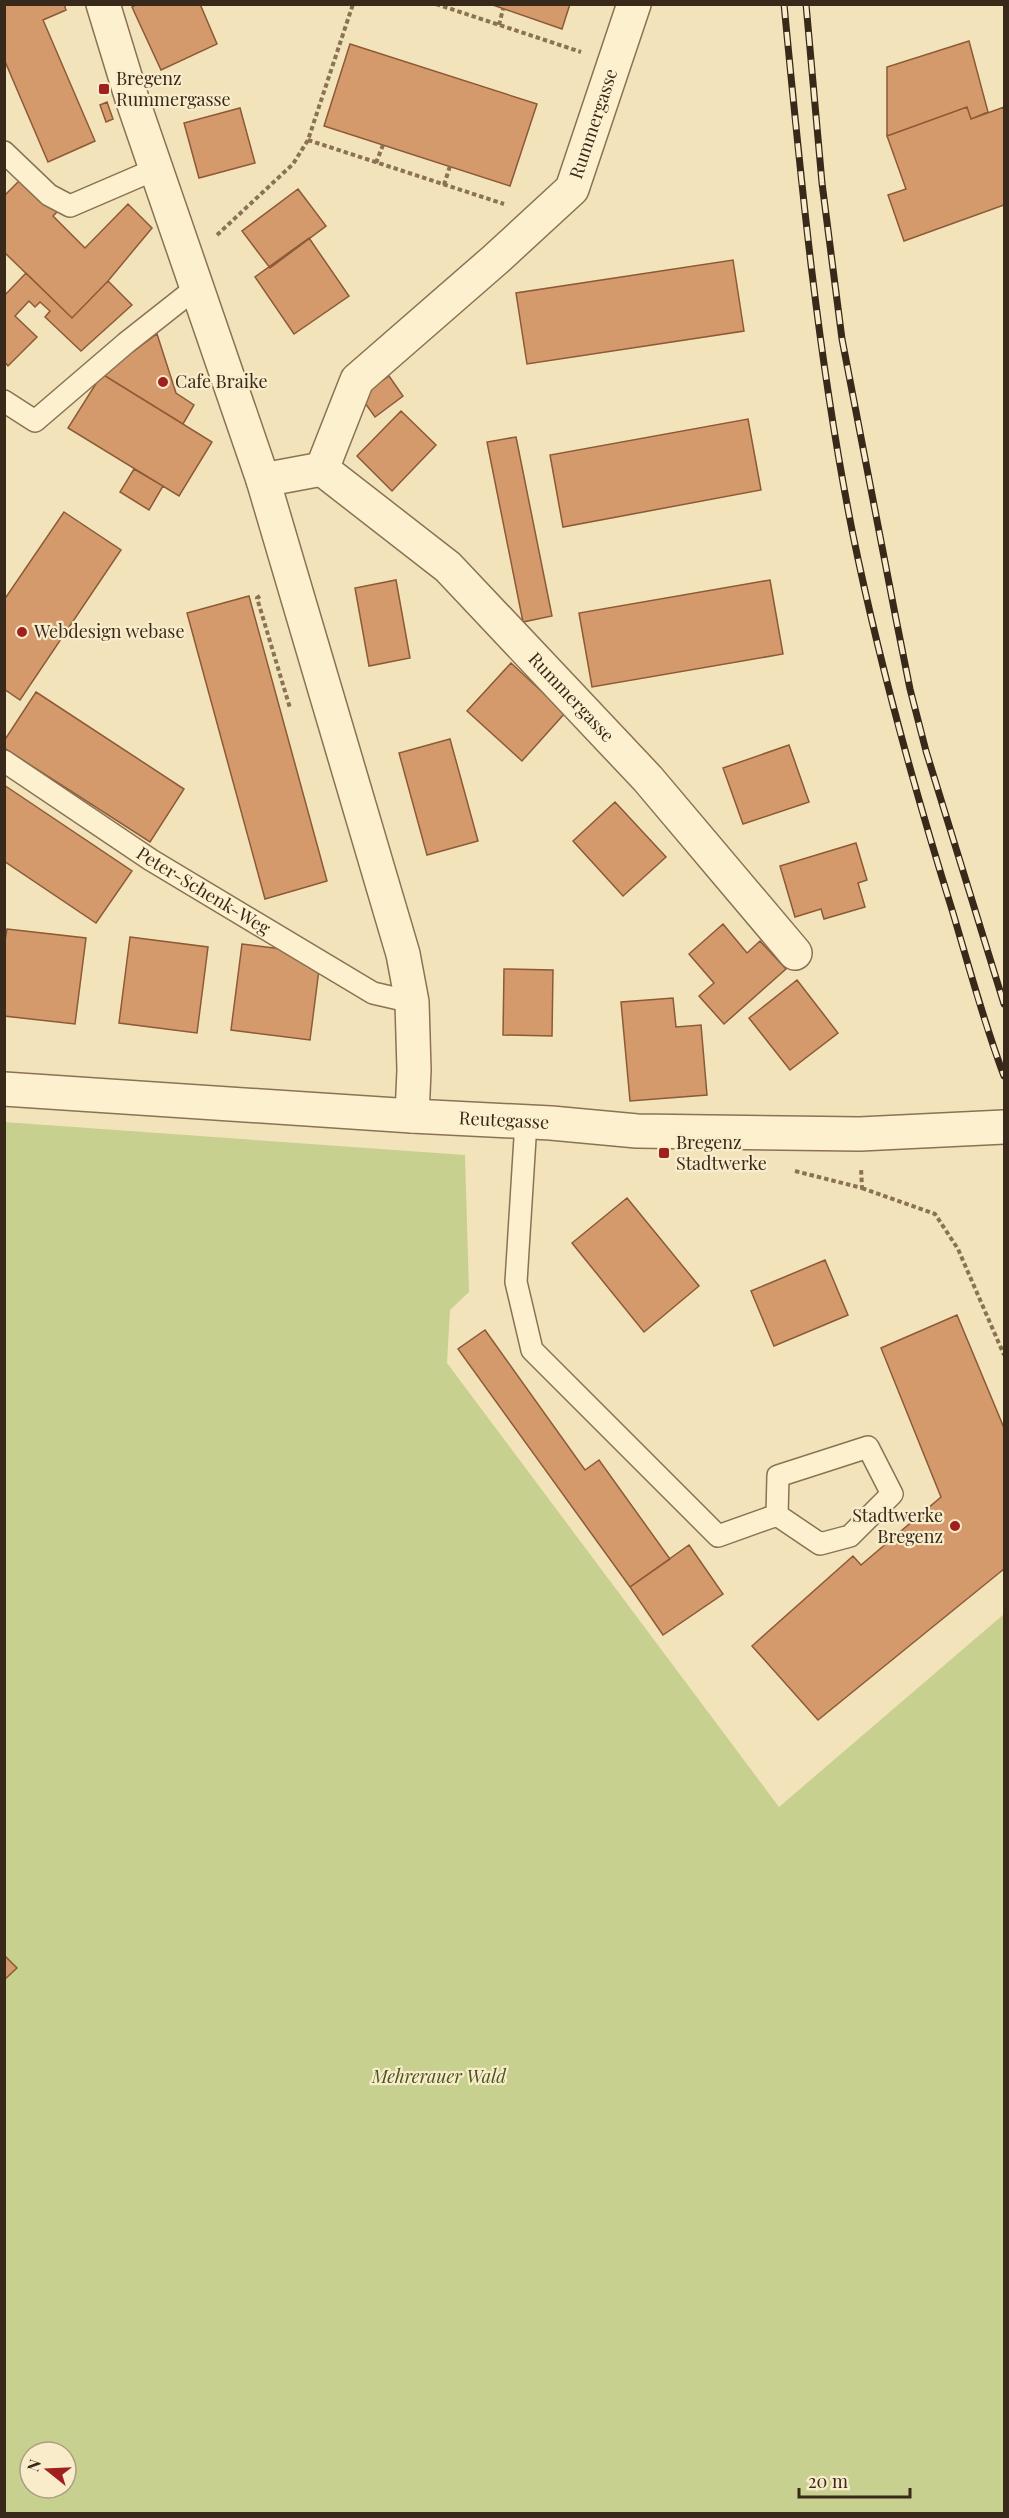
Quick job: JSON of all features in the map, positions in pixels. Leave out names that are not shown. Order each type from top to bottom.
[{"type":"street","points":[[103,4],[156,169],[263,480],[403,954],[412,1002],[414,1070],[412,1116]]},
{"type":"street","name":"Rummergasse","points":[[634,4],[572,189],[357,380],[322,469],[448,567],[648,778],[795,953]]},
{"type":"street","points":[[263,480],[322,469]]},
{"type":"street","name":"Reutegasse","points":[[4,1089],[637,1131],[860,1134],[1005,1127]]},
{"type":"lane","points":[[4,152],[49,195],[70,206],[156,169]]},
{"type":"lane","points":[[4,401],[35,421],[126,343],[193,274]]},
{"type":"lane","name":"Peter-Schenk-Weg","points":[[4,761],[151,860],[373,993],[412,1002]]},
{"type":"lane","points":[[526,1122],[516,1282],[532,1350],[718,1536],[777,1515]]},
{"type":"lane","points":[[868,1447],[892,1494],[850,1536],[820,1544],[777,1515],[778,1476],[868,1447]]},
{"type":"path","points":[[193,274],[293,164],[308,140],[353,4]]},
{"type":"path","points":[[436,4],[615,63]]},
{"type":"path","points":[[499,25],[503,9]]},
{"type":"path","points":[[308,140],[542,217]]},
{"type":"path","points":[[376,163],[383,145]]},
{"type":"path","points":[[444,185],[450,166]]},
{"type":"path","points":[[861,1188],[935,1214],[958,1249],[1005,1354]]},
{"type":"green space","name":"Mehrerauer Wald","points":[[4,1122],[465,1155],[469,1292],[450,1310],[447,1363],[779,1807],[1004,1614],[1004,2513],[5,2513]]},
{"type":"building","points":[[4,4],[64,4],[66,10],[43,20],[95,141],[48,162],[4,59]]},
{"type":"building","points":[[137,4],[200,4],[217,44],[161,70],[132,7]]},
{"type":"building","points":[[490,4],[570,4],[562,29]]},
{"type":"building","points":[[969,41],[988,112],[971,119],[967,107],[887,136],[887,67]]},
{"type":"building","points":[[350,44],[537,104],[510,186],[324,126]]},
{"type":"building","points":[[107,102],[113,119],[106,122],[100,105]]},
{"type":"building","points":[[967,107],[971,119],[1004,107],[1004,205],[904,241],[888,195],[906,189],[887,136]]},
{"type":"building","points":[[240,108],[255,163],[199,178],[184,123]]},
{"type":"building","points":[[23,177],[58,211],[53,216],[85,248],[128,204],[152,228],[108,281],[72,318],[4,252],[4,196]]},
{"type":"building","points":[[298,189],[326,226],[270,268],[242,231]]},
{"type":"building","points":[[309,238],[349,296],[294,334],[255,277]]},
{"type":"building","points":[[733,260],[744,331],[527,364],[516,293]]},
{"type":"building","points":[[26,273],[72,318],[108,281],[132,305],[81,351],[45,317],[50,311],[40,302],[35,307],[29,301],[15,316],[37,337],[8,366],[4,361],[4,296]]},
{"type":"building","points":[[157,334],[176,393],[194,405],[183,424],[102,374]]},
{"type":"building","points":[[102,374],[212,442],[179,496],[68,428]]},
{"type":"building","points":[[389,376],[403,396],[375,417],[360,396]]},
{"type":"building","points":[[401,411],[436,445],[392,491],[357,456]]},
{"type":"building","points":[[748,419],[761,490],[563,527],[550,455]]},
{"type":"building","points":[[516,437],[552,616],[523,622],[487,442]]},
{"type":"building","points":[[134,469],[163,486],[149,510],[120,492]]},
{"type":"building","points":[[64,512],[121,550],[20,700],[4,689],[4,600]]},
{"type":"building","points":[[396,580],[410,658],[369,666],[355,588]]},
{"type":"building","points":[[770,580],[783,654],[592,687],[579,613]]},
{"type":"building","points":[[249,596],[327,881],[265,899],[187,613]]},
{"type":"building","points":[[511,663],[565,713],[522,761],[467,711]]},
{"type":"building","points":[[36,692],[184,789],[150,842],[4,748],[4,741]]},
{"type":"building","points":[[450,739],[478,841],[427,855],[399,753]]},
{"type":"building","points":[[789,745],[809,802],[743,824],[723,768]]},
{"type":"building","points":[[4,785],[132,871],[96,923],[4,861]]},
{"type":"building","points":[[615,802],[666,857],[623,896],[573,841]]},
{"type":"building","points":[[856,843],[867,880],[858,883],[865,907],[824,919],[821,909],[795,917],[780,866]]},
{"type":"building","points":[[723,924],[747,953],[760,941],[786,969],[724,1024],[699,996],[714,983],[689,954]]},
{"type":"building","points":[[7,929],[86,938],[75,1024],[4,1016],[4,946]]},
{"type":"building","points":[[130,937],[208,947],[197,1033],[119,1023]]},
{"type":"building","points":[[242,944],[321,954],[310,1040],[231,1030]]},
{"type":"building","points":[[504,969],[553,970],[552,1036],[503,1035]]},
{"type":"building","points":[[797,980],[838,1033],[790,1070],[749,1018]]},
{"type":"building","points":[[673,998],[676,1027],[701,1025],[707,1095],[630,1101],[621,1002]]},
{"type":"building","points":[[627,1198],[699,1286],[644,1332],[572,1243]]},
{"type":"building","points":[[825,1260],[848,1315],[774,1346],[751,1291]]},
{"type":"building","name":"Stadtwerke Bregenz","points":[[957,1315],[1004,1428],[1004,1569],[818,1720],[752,1646],[853,1556],[861,1565],[941,1497],[881,1348]]},
{"type":"building","points":[[485,1330],[585,1470],[599,1460],[670,1559],[630,1587],[458,1349]]},
{"type":"building","points":[[689,1545],[723,1594],[663,1635],[630,1587]]},
{"type":"building","points":[[4,1955],[17,1968],[4,1980]]},
{"type":"railway","points":[[784,4],[820,337],[853,535],[874,630],[911,772],[977,995],[1004,1076]]},
{"type":"railway","points":[[806,4],[822,183],[842,339],[896,619],[910,689],[926,751],[1004,1004]]},
{"type":"place","name":"Bregenz Rummergasse","points":[[104,89]]},
{"type":"place","name":"Cafe Braike","points":[[163,382]]},
{"type":"place","name":"Webdesign webase","points":[[22,632]]},
{"type":"place","name":"Bregenz Stadtwerke","points":[[664,1153]]},
{"type":"place","name":"Stadtwerke Bregenz","points":[[955,1526]]}]
